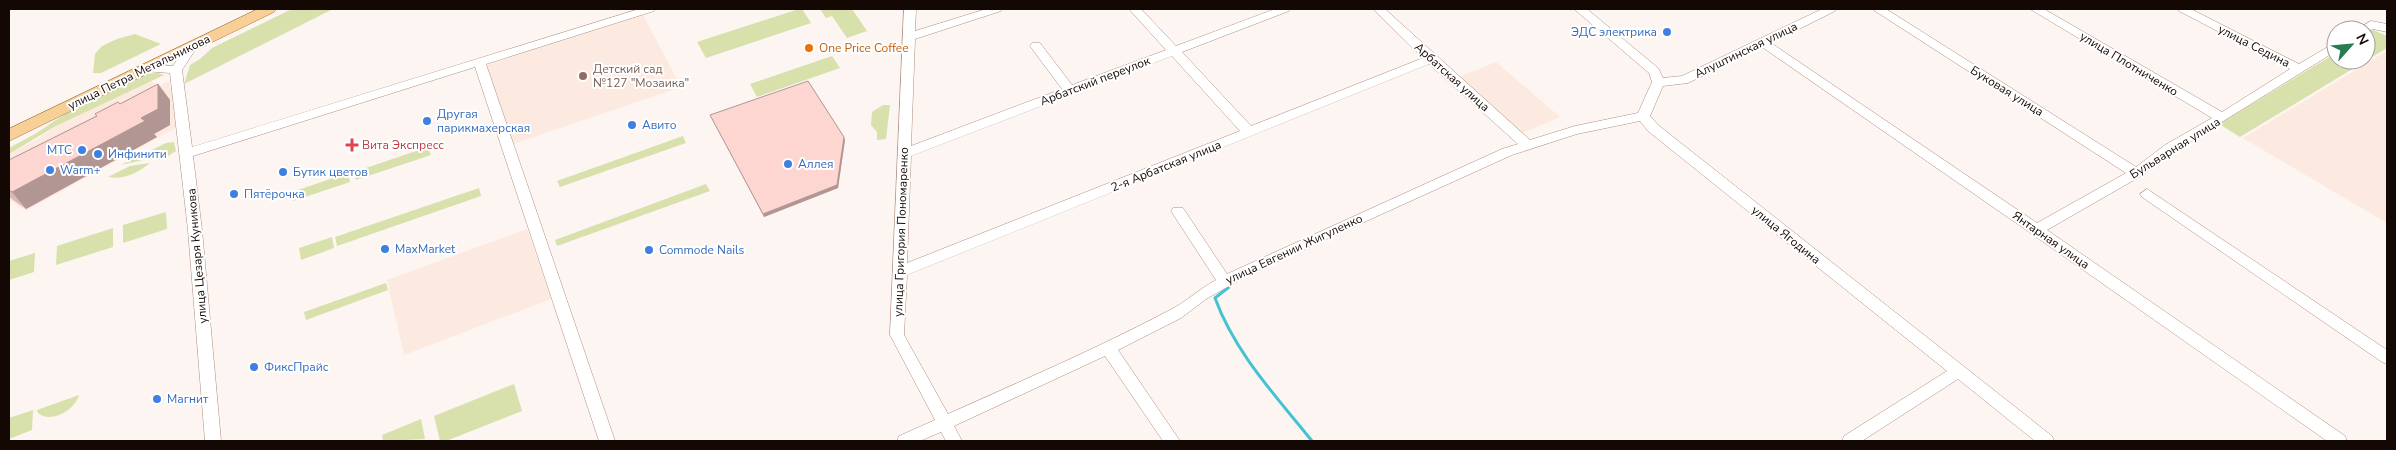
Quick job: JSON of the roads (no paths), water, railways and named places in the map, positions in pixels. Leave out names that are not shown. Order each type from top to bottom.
[{"type":"main road","name":"улица Петра Метальникова","points":[[9,124],[247,9]]},
{"type":"main road","name":"улица Петра Метальникова","points":[[9,136],[269,9]]},
{"type":"street","points":[[187,153],[650,9]]},
{"type":"street","name":"улица Григория Пономаренко","points":[[910,9],[897,335],[954,441]]},
{"type":"street","points":[[909,37],[997,9]]},
{"type":"street","points":[[1135,9],[1249,132]]},
{"type":"street","name":"Арбатский переулок","points":[[904,154],[1285,9]]},
{"type":"street","name":"Арбатская улица","points":[[1379,9],[1431,59],[1526,144]]},
{"type":"street","points":[[1580,9],[1654,71],[1658,82],[1643,116]]},
{"type":"street","name":"Алуштинская улица","points":[[1658,82],[1684,80],[1831,9]]},
{"type":"street","name":"Буковая улица","points":[[1878,9],[2136,173]]},
{"type":"street","name":"улица Плотниченко","points":[[2036,9],[2222,118]]},
{"type":"street","name":"улица Седина","points":[[2183,9],[2299,69]]},
{"type":"street","name":"Янтарная улица","points":[[1762,42],[2037,230],[2339,441]]},
{"type":"street","points":[[1036,46],[1070,91]]},
{"type":"street","points":[[148,68],[176,70],[191,47]]},
{"type":"street","name":"Бульварная улица","points":[[2037,230],[2136,173],[2170,148],[2222,118],[2326,52]]},
{"type":"street","name":"2-я Арбатская улица","points":[[900,272],[1431,59]]},
{"type":"street","points":[[479,61],[607,441]]},
{"type":"street","name":"улица Цезаря Куникова","points":[[176,70],[187,153],[213,441]]},
{"type":"street","name":"улица Евгении Жигуленко","points":[[905,441],[1108,348],[1176,314],[1201,295],[1249,268],[1526,144],[1575,130],[1643,116]]},
{"type":"street","name":"улица Ягодина","points":[[1643,116],[1653,128],[2046,441]]},
{"type":"street","points":[[2147,194],[2387,358]]},
{"type":"street","points":[[1178,211],[1224,281]]},
{"type":"street","points":[[1108,348],[1172,441]]},
{"type":"street","points":[[1850,441],[1957,372]]},
{"type":"waterway","points":[[1229,287],[1215,298],[1223,318],[1245,356],[1312,441]]},
{"type":"place","name":"ЭДС электрика","points":[[1667,32]]},
{"type":"place","name":"One Price Coffee","points":[[809,48]]},
{"type":"place","name":"Детский сад №127 \"Мозаика\"","points":[[583,76]]},
{"type":"place","name":"Другая парикмахерская","points":[[427,121]]},
{"type":"place","name":"Авито","points":[[632,125]]},
{"type":"place","name":"Вита Экспресс","points":[[352,145]]},
{"type":"place","name":"МТС","points":[[82,150]]},
{"type":"place","name":"Инфинити","points":[[98,154]]},
{"type":"place","name":"Аллея","points":[[788,164]]},
{"type":"place","name":"Warm+","points":[[50,170]]},
{"type":"place","name":"Бутик цветов","points":[[283,172]]},
{"type":"place","name":"Пятёрочка","points":[[234,194]]},
{"type":"place","name":"MaxMarket","points":[[385,249]]},
{"type":"place","name":"Commode Nails","points":[[649,250]]},
{"type":"place","name":"ФиксПрайс","points":[[254,367]]},
{"type":"place","name":"Магнит","points":[[157,399]]}]
